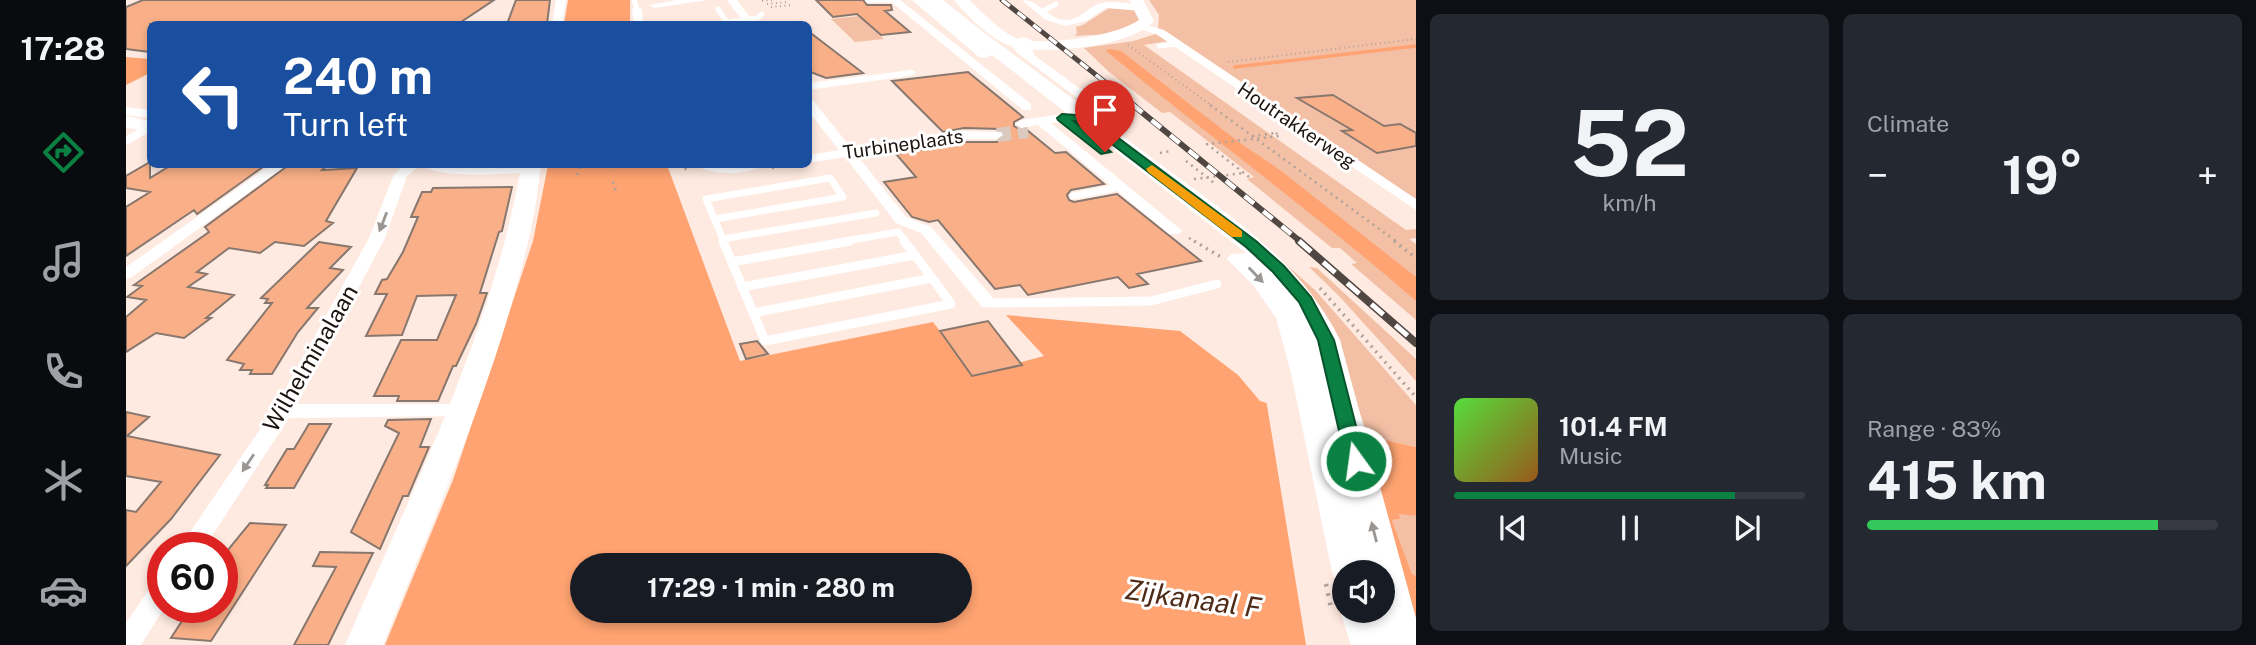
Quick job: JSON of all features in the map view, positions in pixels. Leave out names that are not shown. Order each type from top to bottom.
[{"type":"highway","points":[[932,0],[976,34]]},
{"type":"main road","points":[[919,0],[1073,117],[1251,244],[1279,269],[1306,300],[1326,340],[1350,560]]},
{"type":"main road","points":[[976,34],[1073,117]]},
{"type":"main road","points":[[1334,432],[1405,645]]},
{"type":"main road","points":[[1364,623],[1372,645]]},
{"type":"street","points":[[558,21],[561,0]]},
{"type":"street","points":[[654,5],[703,0]]},
{"type":"street","points":[[892,0],[1027,107]]},
{"type":"street","points":[[961,0],[1006,39],[1025,46],[1077,91],[1103,97],[1108,101],[1073,117],[1024,127]]},
{"type":"street","points":[[1025,46],[1115,36],[1143,27],[1147,19],[1139,4],[1104,5],[1078,22],[1070,24],[1041,12],[1027,0]]},
{"type":"street","points":[[637,3],[639,21]]},
{"type":"street","points":[[735,4],[747,21]]},
{"type":"street","name":"Houtrakkerweg","points":[[1143,27],[1160,32],[1416,205]]},
{"type":"street","points":[[812,87],[911,74]]},
{"type":"street","points":[[812,107],[901,220],[926,230],[988,303]]},
{"type":"street","points":[[126,111],[147,114]]},
{"type":"street","points":[[1073,117],[1120,187],[1174,231]]},
{"type":"street","points":[[128,134],[147,127]]},
{"type":"street","name":"Turbineplaats","points":[[812,158],[994,132]]},
{"type":"street","points":[[128,134],[147,138]]},
{"type":"street","name":"Turbineplaats","points":[[812,150],[846,152]]},
{"type":"street","points":[[126,274],[276,168]]},
{"type":"street","name":"Wilhelminalaan","points":[[202,532],[283,411],[377,238],[401,174],[409,168]]},
{"type":"street","points":[[474,168],[496,168]]},
{"type":"street","points":[[364,645],[461,411],[497,309],[520,230],[530,168]]},
{"type":"street","points":[[283,411],[461,411]]},
{"type":"street","points":[[126,645],[147,614]]},
{"type":"lane","points":[[867,0],[892,0]]},
{"type":"lane","points":[[1041,12],[1056,4]]},
{"type":"lane","points":[[718,9],[726,21]]},
{"type":"lane","points":[[750,21],[762,14]]},
{"type":"lane","points":[[1159,46],[1178,44]]},
{"type":"lane","points":[[715,219],[843,197],[830,178],[706,199],[715,219],[732,262],[742,287],[765,341],[951,304],[898,232],[732,262]]},
{"type":"lane","points":[[1073,197],[1120,187]]},
{"type":"lane","points":[[723,239],[876,213]]},
{"type":"lane","points":[[742,287],[915,255]]},
{"type":"lane","points":[[753,313],[932,278]]},
{"type":"lane","points":[[988,303],[1151,301],[1217,284]]},
{"type":"path","points":[[760,5],[789,2]]},
{"type":"path","points":[[1115,36],[1416,258]]},
{"type":"path","points":[[1221,61],[1416,39]]},
{"type":"path","points":[[1073,117],[1128,116]]},
{"type":"path","points":[[1240,140],[1254,135],[1280,136],[1276,133]]},
{"type":"path","points":[[1194,178],[1245,174],[1207,144],[1270,136]]},
{"type":"path","points":[[1164,153],[1171,151]]},
{"type":"path","points":[[1186,161],[1213,182]]},
{"type":"path","points":[[577,175],[580,168]]},
{"type":"path","points":[[610,168],[611,172]]},
{"type":"path","points":[[613,182],[617,194]]},
{"type":"path","points":[[1174,231],[1207,248],[1228,263]]},
{"type":"shaded area","points":[[1149,0],[1416,0],[1416,201],[1158,28],[1159,15]]},
{"type":"shaded area","points":[[1109,8],[1133,9],[1140,17],[1139,22],[1109,34],[1074,36],[1077,34],[1076,27]]},
{"type":"shaded area","points":[[859,16],[884,39],[855,42],[831,19]]},
{"type":"shaded area","points":[[1156,34],[1169,41],[1144,45],[1406,230],[1416,229],[1416,238],[1409,239],[1416,244],[1416,320],[1351,264],[1357,263],[1340,248],[1332,248],[1247,179],[1254,177],[1170,112],[1162,113],[1109,72],[1084,48],[1133,41]]},
{"type":"shaded area","points":[[1250,233],[1315,290],[1416,405],[1416,447],[1368,436],[1325,316]]},
{"type":"shaded area","points":[[1309,267],[1317,268],[1416,359],[1416,381],[1339,296]]},
{"type":"shaded area","points":[[1398,513],[1416,516],[1416,576],[1412,574],[1392,520],[1399,519]]},
{"type":"water","points":[[568,0],[630,0],[630,21],[564,21]]},
{"type":"water","points":[[1106,51],[1121,51],[1240,143],[1280,170],[1416,277],[1416,301],[1340,237]]},
{"type":"water","points":[[126,57],[147,59],[147,74],[126,85]]},
{"type":"water","name":"Zijkanaal F","points":[[547,168],[668,168],[740,361],[933,322],[973,375],[1044,356],[1006,315],[1180,331],[1238,375],[1260,401],[1267,403],[1273,421],[1364,441],[1368,436],[1416,447],[1416,516],[1399,514],[1400,519],[1392,520],[1412,574],[1416,576],[1416,645],[385,645],[453,480],[533,241]]},
{"type":"pier","points":[[1266,399],[1270,401],[1273,419],[1360,438],[1365,433],[1416,618],[1416,645],[1306,645]]},
{"type":"building","points":[[143,0],[494,0],[462,21],[147,21],[147,52],[126,49],[126,7]]},
{"type":"building","points":[[516,0],[550,0],[547,21],[508,21]]},
{"type":"building","points":[[816,0],[863,0],[867,5],[891,5],[892,10],[885,11],[910,32],[881,35],[857,14],[833,17]]},
{"type":"building","points":[[812,34],[863,73],[826,78],[812,73]]},
{"type":"building","points":[[968,72],[1023,117],[1014,122],[1014,126],[1027,130],[1055,153],[1066,152],[1104,184],[1071,190],[1067,195],[1069,200],[1074,202],[1117,194],[1201,261],[1137,274],[1148,284],[1129,288],[1118,277],[1028,295],[1020,285],[995,289],[938,220],[929,222],[912,217],[884,182],[916,177],[896,154],[964,142],[997,142],[1004,137],[1001,129],[964,128],[943,132],[892,81]]},
{"type":"building","points":[[1333,95],[1384,126],[1400,124],[1416,133],[1416,146],[1377,153],[1342,131],[1352,130],[1297,98]]},
{"type":"building","points":[[147,164],[150,178],[166,168],[261,168],[197,214],[194,210],[126,256],[126,207],[150,192],[126,188],[126,176]]},
{"type":"building","points":[[285,168],[357,168],[326,221],[333,223],[304,246],[275,242],[260,253],[229,248],[197,272],[207,274],[188,287],[234,295],[206,318],[211,318],[184,338],[156,333],[126,352],[126,317],[146,300],[127,297],[142,286],[134,285],[209,232],[205,227]]},
{"type":"building","points":[[512,187],[502,231],[499,232],[480,293],[487,293],[476,324],[438,401],[397,401],[399,396],[374,396],[401,340],[437,340],[456,295],[417,296],[402,335],[366,336],[387,294],[375,294],[403,252],[418,217],[411,217],[422,192],[431,192],[433,188]]},
{"type":"building","points":[[319,242],[351,247],[330,268],[343,270],[307,308],[318,308],[298,332],[272,374],[250,374],[252,370],[240,370],[244,364],[227,360],[272,303],[265,303],[268,299],[261,298]]},
{"type":"building","points":[[988,321],[1022,365],[972,376],[940,331]]},
{"type":"building","points":[[757,341],[768,354],[746,359],[740,344]]},
{"type":"building","points":[[126,412],[149,417],[127,436],[220,455],[171,519],[159,532],[147,532],[147,544],[126,566],[126,510],[136,512],[161,482],[126,476]]},
{"type":"building","points":[[431,419],[420,447],[429,447],[408,496],[403,496],[380,549],[351,532],[399,433],[385,426],[388,420]]},
{"type":"building","points":[[309,424],[331,424],[294,488],[266,488],[268,485],[265,485],[287,449],[294,449]]},
{"type":"building","points":[[250,523],[286,525],[238,599],[238,538]]},
{"type":"building","points":[[320,552],[373,553],[328,645],[294,645],[336,567],[313,566]]},
{"type":"building","points":[[181,623],[223,623],[211,641],[171,638]]},
{"type":"waterway","points":[[1235,67],[1416,46]]},
{"type":"tunnel","points":[[997,135],[1028,131]]},
{"type":"railway","points":[[1002,0],[1135,106]]},
{"type":"railway","points":[[1133,105],[1301,242]]},
{"type":"railway","points":[[1299,241],[1416,343]]},
{"type":"slow traffic","points":[[1152,169],[1237,234]]},
{"type":"route","points":[[1105,152],[1062,118],[1085,118],[1251,244],[1279,269],[1306,300],[1326,340],[1356,461]]}]
